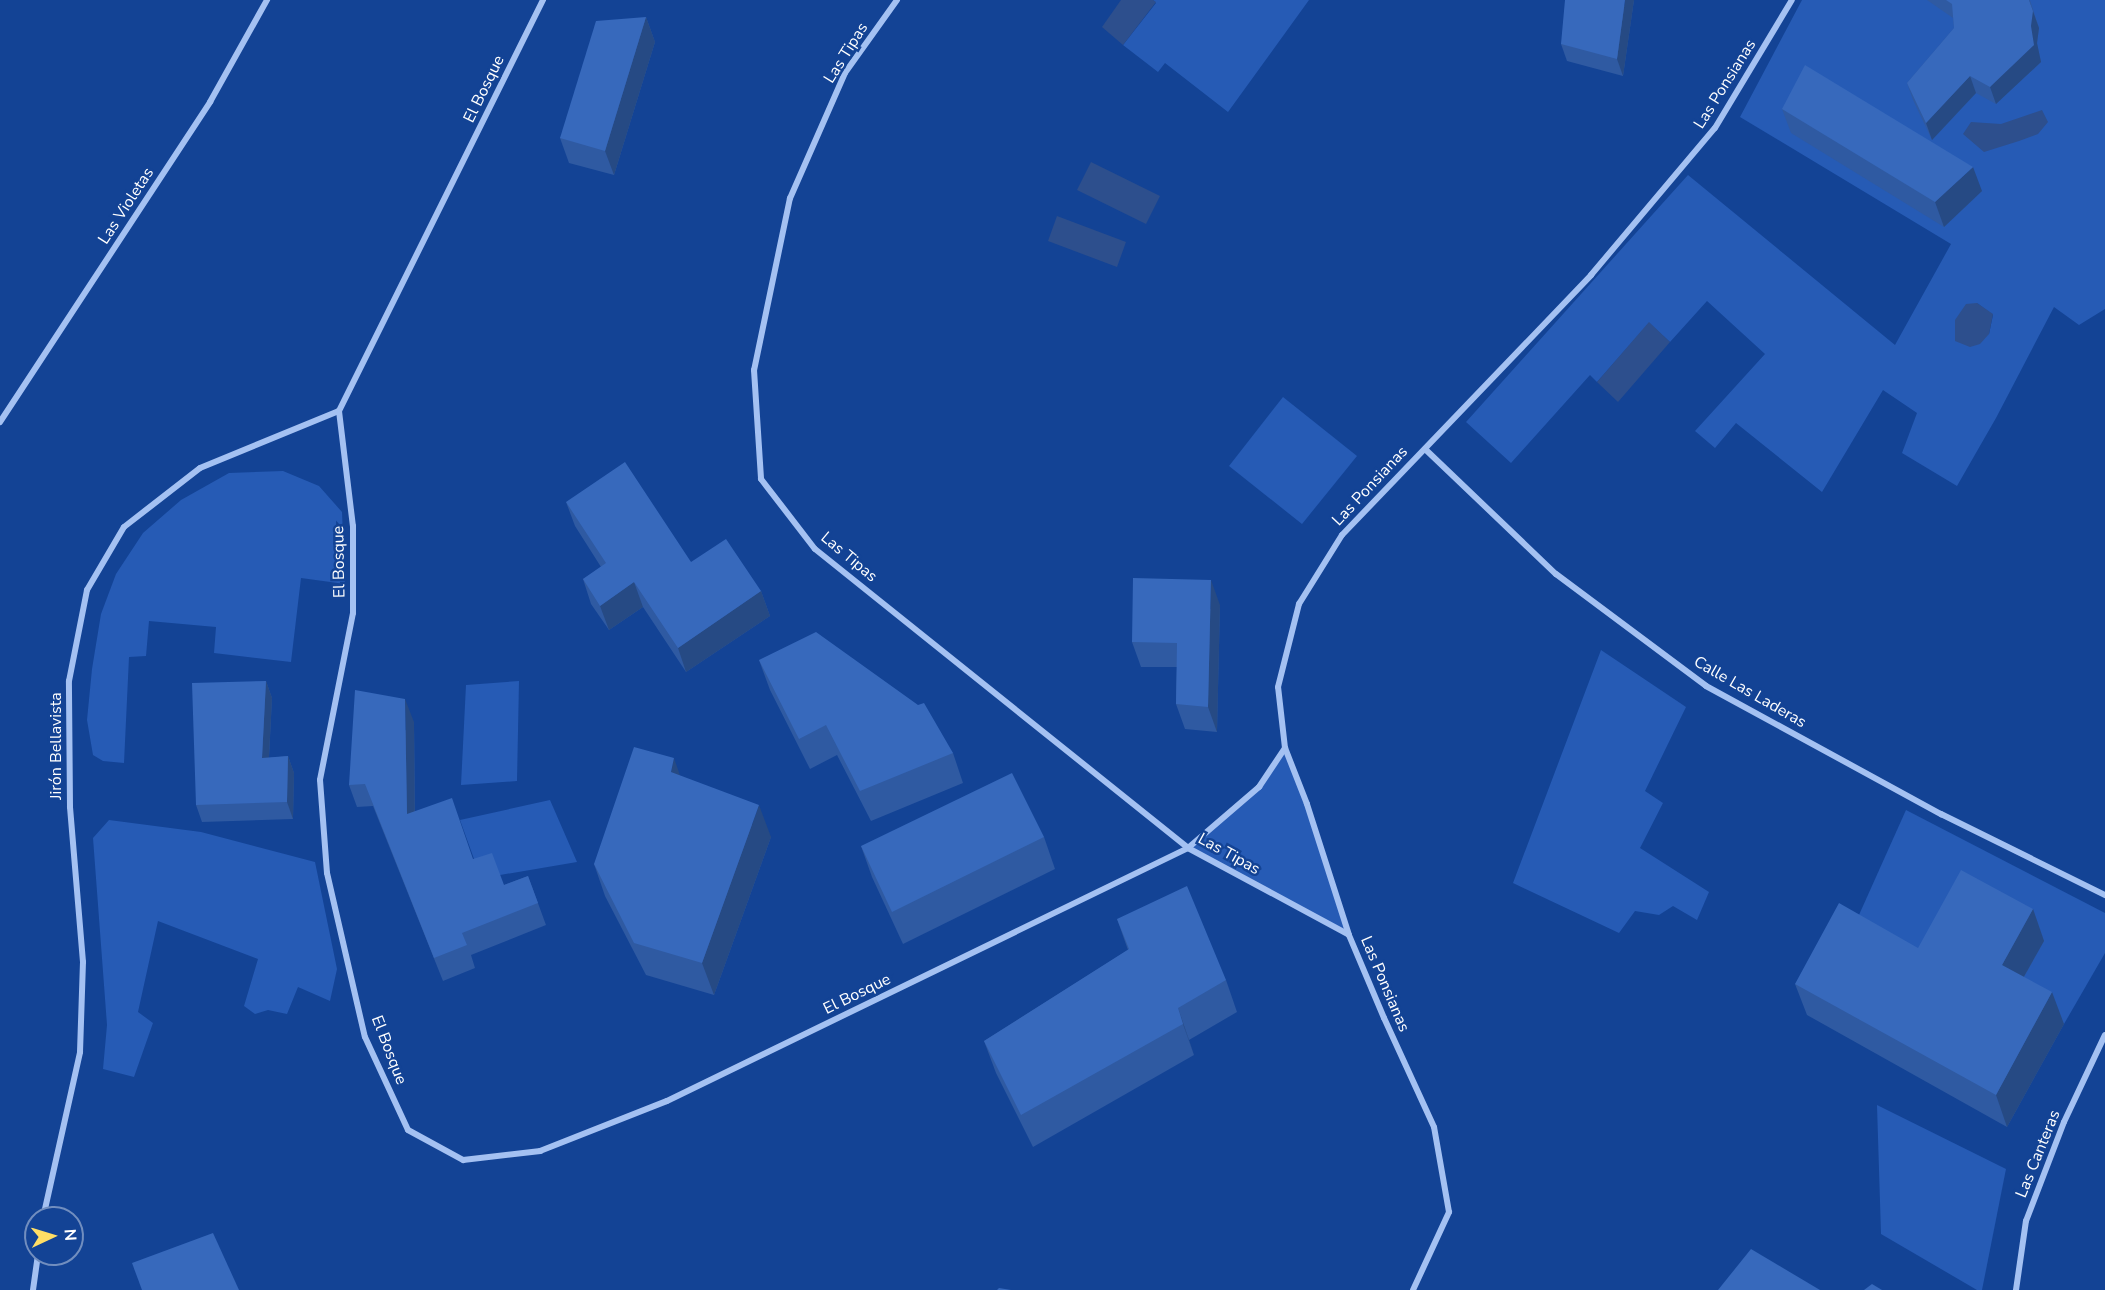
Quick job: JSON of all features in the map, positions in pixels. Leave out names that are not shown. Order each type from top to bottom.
[{"type":"street","name":"Las Violetas","points":[[0,422],[210,102],[267,0]]},
{"type":"street","name":"El Bosque","points":[[543,0],[339,411],[353,526],[353,613],[320,780],[327,873],[365,1037],[408,1130],[463,1160],[540,1151],[667,1101],[1188,848],[1259,787],[1285,747]]},
{"type":"street","name":"Las Tipas","points":[[897,0],[845,73],[790,198],[754,370],[762,479],[815,549],[1188,848],[1349,934]]},
{"type":"street","name":"Las Ponsianas","points":[[1413,1290],[1449,1212],[1434,1127],[1384,1018],[1349,934],[1307,804],[1285,747],[1278,687],[1299,604],[1342,535],[1592,275],[1715,129],[1792,0]]},
{"type":"street","name":"Jirón Bellavista","points":[[46,1206],[80,1052],[83,962],[70,807],[69,681],[87,590],[124,527],[200,468],[339,411]]},
{"type":"street","name":"Calle Las Laderas","points":[[1425,448],[1556,574],[1706,686],[1941,814],[2105,896]]},
{"type":"street","name":"Las Canteras","points":[[2016,1290],[2026,1221],[2064,1122],[2105,1035]]},
{"type":"street","points":[[33,1290],[36,1266]]},
{"type":"shaded area","points":[[1121,0],[1153,0],[1156,2],[1123,45],[1102,27]]},
{"type":"shaded area","points":[[1153,0],[1309,0],[1228,112],[1165,63],[1158,72],[1123,45],[1156,3]]},
{"type":"shaded area","points":[[1802,0],[2105,0],[2105,309],[2079,325],[2054,307],[1996,418],[1957,486],[1902,453],[1917,413],[1883,390],[1822,492],[1736,423],[1715,448],[1695,431],[1765,354],[1707,301],[1670,342],[1649,323],[1597,382],[1590,375],[1511,463],[1466,422],[1688,175],[1895,345],[1951,244],[1740,117]],"holes":[[[1977,303],[1993,315],[1989,334]]]},
{"type":"shaded area","points":[[2042,110],[2048,122],[2038,134],[1984,152],[1963,134],[1971,122],[2001,124]]},
{"type":"shaded area","points":[[1091,162],[1160,196],[1146,224],[1077,190]]},
{"type":"shaded area","points":[[1057,216],[1126,242],[1117,267],[1048,241]]},
{"type":"shaded area","points":[[1977,303],[1993,314],[1989,334],[1980,344],[1970,347],[1955,341],[1955,320],[1966,304]]},
{"type":"shaded area","points":[[1649,322],[1670,342],[1618,402],[1597,382]]},
{"type":"shaded area","points":[[1283,397],[1357,456],[1302,524],[1229,466]]},
{"type":"shaded area","points":[[283,471],[319,486],[342,512],[345,584],[301,578],[291,662],[214,653],[216,627],[149,621],[146,656],[129,657],[124,763],[103,761],[93,755],[87,720],[101,614],[116,574],[143,533],[181,500],[229,473]]},
{"type":"shaded area","points":[[1601,650],[1686,707],[1645,791],[1663,803],[1640,848],[1709,892],[1697,920],[1673,906],[1659,915],[1635,911],[1619,933],[1513,883]]},
{"type":"shaded area","points":[[519,681],[517,781],[461,785],[466,685]]},
{"type":"shaded area","points":[[1285,748],[1349,935],[1188,848],[1259,787]]},
{"type":"shaded area","points":[[550,800],[577,862],[500,875],[482,881],[460,820]]},
{"type":"shaded area","points":[[1906,810],[2105,913],[2105,953],[2064,1024],[1930,979],[1850,935]]},
{"type":"shaded area","points":[[109,820],[201,832],[315,862],[337,969],[330,1001],[298,987],[287,1014],[268,1010],[255,1014],[244,1006],[258,959],[158,921],[138,1012],[153,1023],[134,1077],[103,1069],[107,1025],[93,838]]},
{"type":"shaded area","points":[[1877,1105],[2006,1169],[1982,1290],[1977,1290],[1881,1234]]},
{"type":"building","points":[[1565,0],[1625,0],[1617,59],[1561,44]]},
{"type":"building","points":[[1946,0],[2029,0],[2033,11],[2031,26],[2034,45],[1990,87],[1970,76],[1926,123],[1907,83],[1954,28],[1952,4]]},
{"type":"building","points":[[646,17],[605,151],[560,138],[596,21]]},
{"type":"building","points":[[1805,65],[1973,167],[1935,202],[1782,109]]},
{"type":"building","points":[[625,462],[691,562],[726,539],[761,591],[678,648],[634,582],[600,606],[583,579],[606,563],[566,502]]},
{"type":"building","points":[[1133,578],[1211,580],[1208,707],[1176,704],[1177,643],[1132,642]]},
{"type":"building","points":[[816,632],[918,705],[924,703],[953,753],[860,791],[826,725],[799,739],[759,660]]},
{"type":"building","points":[[266,681],[262,758],[288,756],[287,802],[196,805],[192,683]]},
{"type":"building","points":[[355,690],[405,699],[407,814],[452,798],[473,859],[492,853],[504,885],[528,876],[538,903],[462,933],[467,945],[434,958],[365,784],[349,785]]},
{"type":"building","points":[[634,747],[674,758],[671,772],[759,805],[702,963],[634,943],[594,864]]},
{"type":"building","points":[[1012,773],[1044,837],[892,912],[861,846]]},
{"type":"building","points":[[1961,870],[2033,909],[2002,965],[2052,992],[1996,1095],[1795,984],[1839,903],[1918,948]]},
{"type":"building","points":[[1187,886],[1226,980],[1178,1008],[1183,1024],[1021,1115],[984,1041],[1129,949],[1117,919]]},
{"type":"building","points":[[213,1233],[239,1290],[142,1290],[132,1263]]},
{"type":"building","points":[[1751,1249],[1820,1290],[1718,1290]]},
{"type":"building","points":[[1872,1284],[1882,1290],[1864,1290]]}]
